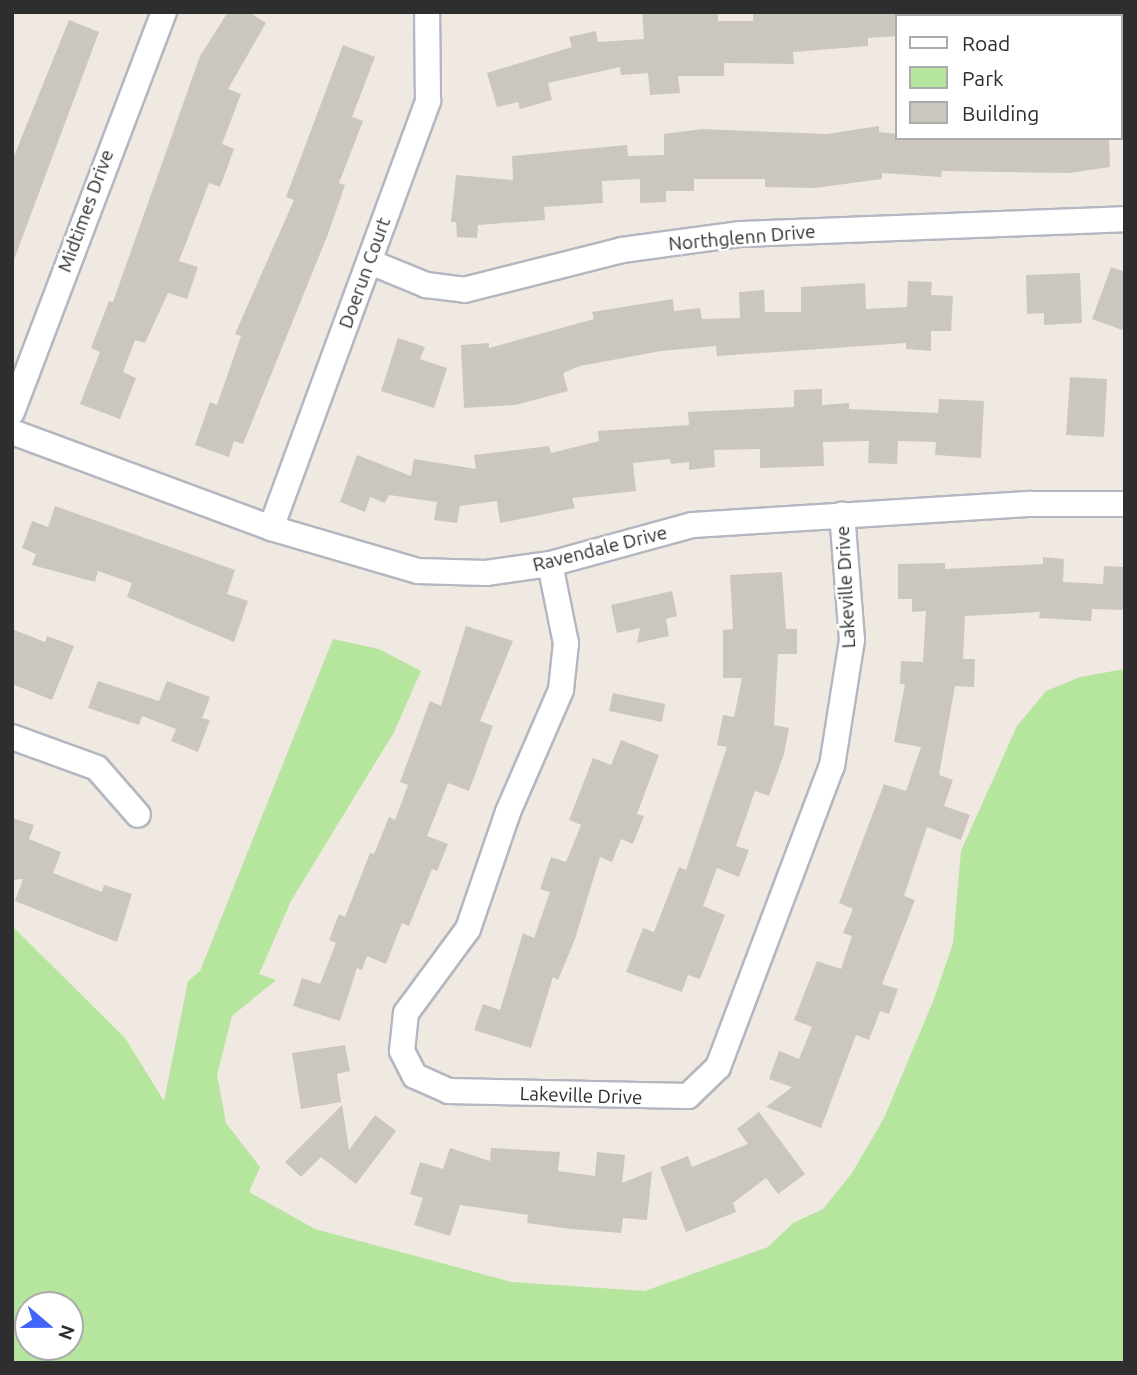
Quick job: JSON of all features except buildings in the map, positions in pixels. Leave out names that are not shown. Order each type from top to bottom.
[{"type":"street","name":"Midtimes Drive","points":[[12,412],[164,12]]},
{"type":"street","name":"Doerun Court","points":[[271,528],[428,101],[427,12]]},
{"type":"street","name":"Northglenn Drive","points":[[370,262],[426,285],[464,290],[622,250],[741,234],[1125,219]]},
{"type":"street","name":"Ravendale Drive","points":[[12,432],[271,528],[418,571],[486,573],[550,564],[693,525],[842,514],[1125,504]]},
{"type":"street","name":"Lakeville Drive","points":[[550,564],[566,643],[562,690],[508,811],[468,929],[406,1013],[402,1051],[415,1076],[448,1091],[688,1096],[718,1067],[832,766],[852,640],[842,514]]},
{"type":"street","points":[[12,737],[97,768],[138,815]]},
{"type":"green space","points":[[333,639],[379,649],[421,671],[394,732],[291,901],[259,974],[276,980],[232,1016],[217,1075],[226,1123],[260,1167],[249,1192],[315,1229],[512,1282],[645,1291],[768,1247],[793,1223],[823,1209],[852,1173],[884,1118],[934,999],[953,943],[961,851],[1017,726],[1046,691],[1080,677],[1125,669],[1125,1363],[12,1363],[12,926],[125,1038],[164,1101],[188,981],[200,971]]}]
